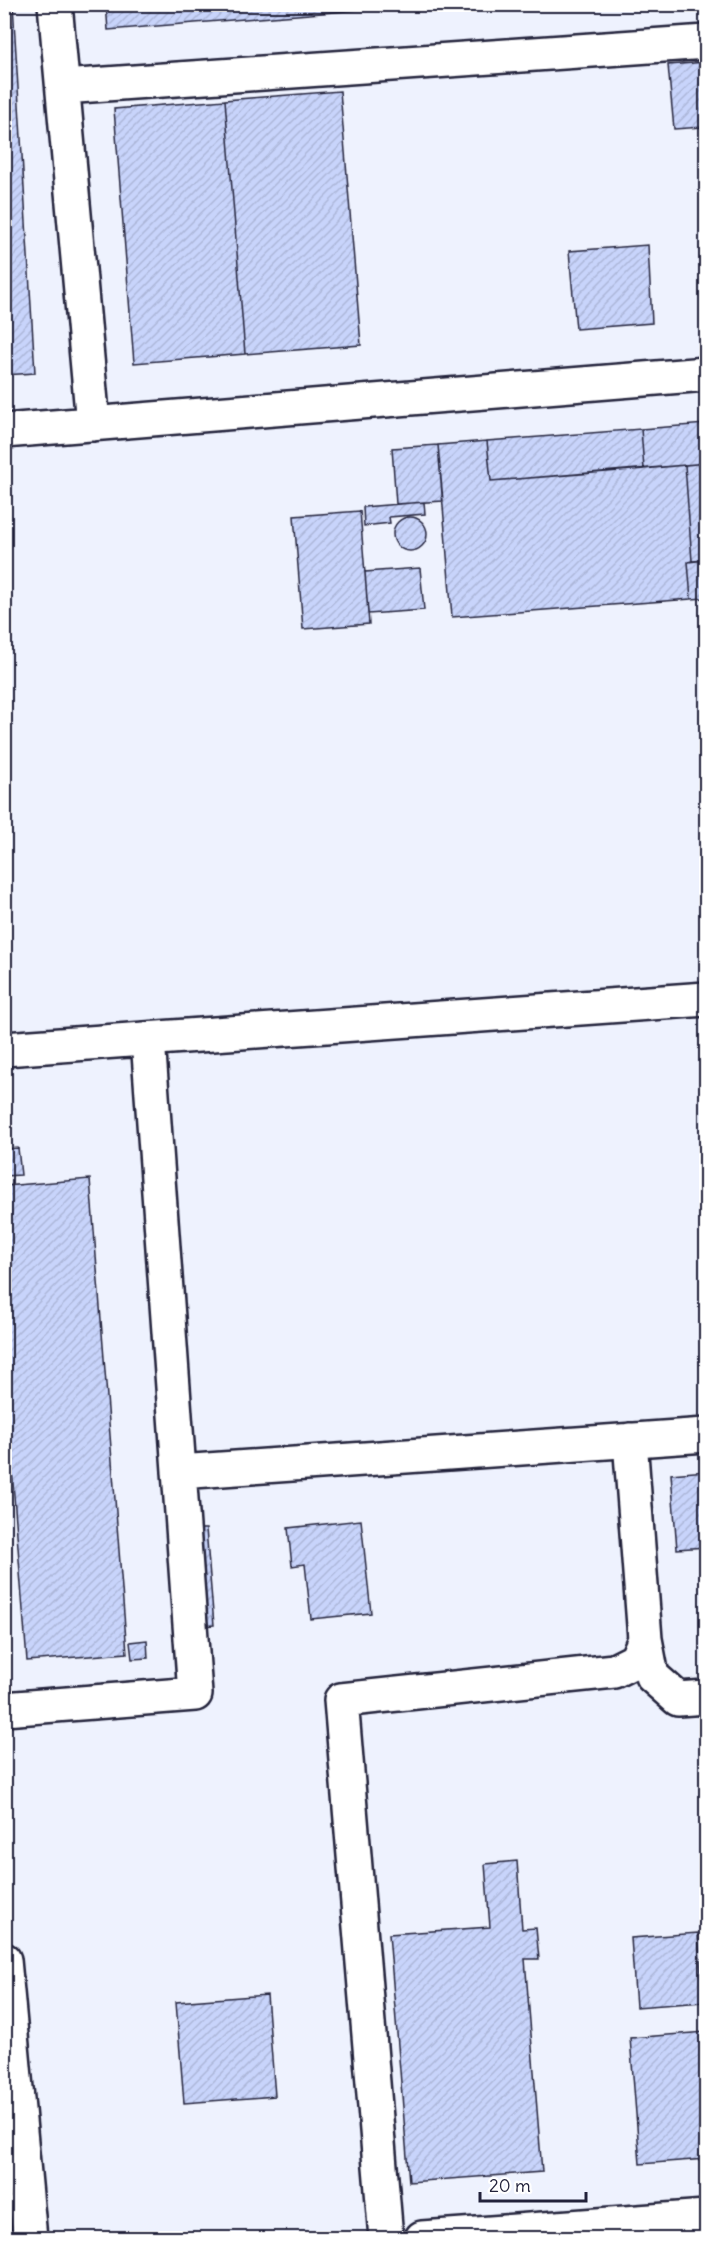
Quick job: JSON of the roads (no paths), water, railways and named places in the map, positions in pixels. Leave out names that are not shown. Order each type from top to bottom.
[{"type":"lane","points":[[55,4],[93,424]]},
{"type":"lane","points":[[63,87],[706,42]]},
{"type":"lane","points":[[4,431],[706,374]]},
{"type":"lane","points":[[4,1050],[706,999]]},
{"type":"lane","points":[[4,1709],[195,1694],[148,1039]]},
{"type":"lane","points":[[179,1472],[706,1435]]},
{"type":"lane","points":[[630,1440],[645,1639],[652,1676]]},
{"type":"lane","points":[[614,1671],[636,1660],[645,1639]]},
{"type":"lane","points":[[386,2238],[341,1700],[614,1671],[652,1676],[678,1699],[706,1697]]},
{"type":"lane","points":[[4,1960],[30,2238]]},
{"type":"lane","points":[[422,2238],[706,2217]]}]
